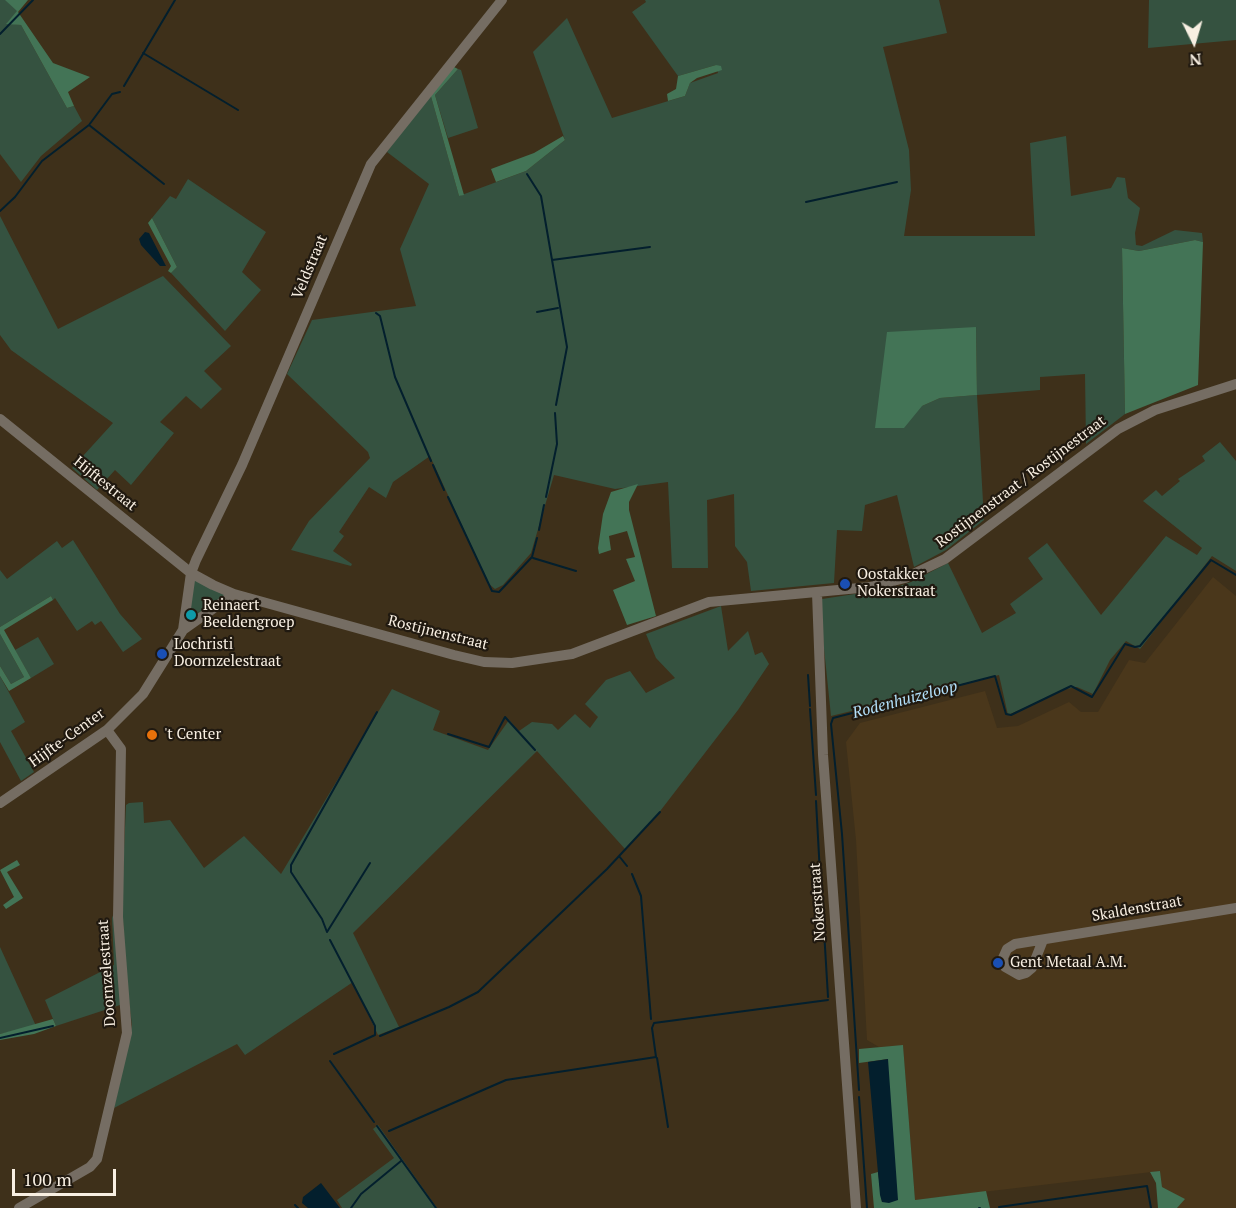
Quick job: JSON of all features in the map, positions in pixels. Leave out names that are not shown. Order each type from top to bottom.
[{"type":"street","name":"Veldstraat","points":[[190,573],[242,465],[370,164],[502,0]]},
{"type":"street","name":"Rostijnenstraat / Rostijnestraat","points":[[785,596],[892,582],[931,566],[969,541],[1118,429],[1155,411],[1236,384]]},
{"type":"street","name":"Hijftestraat","points":[[0,419],[190,573]]},
{"type":"street","name":"Rostijnenstraat","points":[[190,573],[234,594],[484,662],[512,663],[572,654],[709,602],[785,596]]},
{"type":"street","name":"Hijfte-Center","points":[[183,630],[190,573]]},
{"type":"street","name":"Nokerstraat","points":[[817,593],[823,755],[855,1208]]},
{"type":"street","name":"Hijfte-Center","points":[[0,803],[107,730],[143,694],[183,630],[234,594]]},
{"type":"street","name":"Doornzelestraat","points":[[19,1208],[90,1167],[97,1159],[127,1033],[118,917],[121,749],[107,730]]},
{"type":"street","name":"Skaldenstraat","points":[[1043,940],[1236,908]]},
{"type":"shaded area","points":[[1213,577],[1236,596],[1236,1208],[1177,1208],[1184,1199],[1162,1187],[1160,1171],[915,1200],[903,1046],[879,1047],[867,1040],[856,840],[846,742],[860,723],[985,691],[997,728],[1018,726],[1069,702],[1081,712],[1098,712],[1129,660],[1145,663]]},
{"type":"green space","points":[[0,0],[6,0],[18,11],[7,23],[21,25],[67,108],[74,106],[82,121],[41,156],[21,182],[0,154]]},
{"type":"green space","points":[[5,0],[28,0],[18,12],[53,63],[90,77],[68,92],[74,106],[67,108],[21,25],[6,24],[17,11]]},
{"type":"green space","points":[[645,0],[939,0],[947,33],[883,47],[909,150],[911,190],[904,236],[1035,236],[1030,143],[1066,136],[1071,196],[1111,188],[1117,177],[1125,178],[1128,198],[1140,208],[1135,233],[1136,245],[1142,246],[1175,230],[1202,233],[1203,242],[1195,240],[1139,251],[1122,248],[1125,414],[1086,444],[1085,374],[1040,377],[1040,390],[977,395],[984,520],[946,550],[914,567],[897,495],[865,505],[862,531],[837,530],[834,583],[751,591],[747,562],[735,546],[734,494],[707,500],[708,568],[672,568],[668,482],[615,489],[554,475],[531,553],[503,585],[495,589],[489,584],[430,456],[393,482],[386,498],[369,487],[339,532],[344,536],[333,551],[352,564],[351,566],[291,550],[309,521],[370,458],[368,452],[287,374],[312,320],[416,306],[400,249],[429,184],[387,152],[430,93],[459,196],[526,171],[565,140],[533,52],[567,18],[612,118],[685,96],[690,83],[718,73],[716,65],[678,76],[632,12],[646,2]],"holes":[[[976,327],[977,395],[940,398],[922,406]]]},
{"type":"green space","points":[[1149,0],[1236,0],[1236,40],[1148,48]]},
{"type":"green space","points":[[716,65],[721,66],[722,70],[697,78],[690,83],[685,96],[668,101],[667,94],[676,89],[678,76]]},
{"type":"green space","points":[[452,66],[458,69],[435,95],[464,195],[459,196],[430,93]]},
{"type":"green space","points":[[458,69],[461,70],[478,128],[448,138],[435,95]]},
{"type":"green space","points":[[563,136],[565,140],[526,171],[496,182],[491,169],[534,153]]},
{"type":"green space","points":[[188,179],[266,232],[242,272],[261,290],[225,331],[171,273],[177,267],[152,218],[170,196],[176,199]]},
{"type":"green space","points":[[0,216],[58,329],[163,276],[231,346],[204,371],[222,389],[201,409],[186,396],[160,422],[174,433],[131,485],[115,470],[97,490],[72,468],[113,423],[11,350],[0,335]]},
{"type":"green space","points":[[152,218],[177,267],[171,273],[168,271],[171,266],[148,223]]},
{"type":"green space","points":[[1195,240],[1203,242],[1198,385],[1125,414],[1122,248],[1139,251]]},
{"type":"green space","points":[[976,327],[977,395],[940,398],[922,406],[904,428],[875,428],[887,332]]},
{"type":"green space","points":[[1220,442],[1236,461],[1236,571],[1212,556],[1140,649],[1126,641],[1110,660],[1093,694],[1077,687],[1066,689],[1008,715],[999,675],[831,716],[820,610],[822,599],[894,588],[948,563],[982,633],[1016,613],[1010,604],[1043,579],[1028,558],[1047,543],[1101,615],[1166,536],[1197,555],[1202,548],[1143,501],[1156,490],[1162,496],[1180,481],[1178,479],[1205,461],[1202,456]]},
{"type":"green space","points":[[638,484],[629,502],[629,510],[656,616],[627,625],[613,590],[635,581],[626,559],[635,557],[627,531],[609,536],[611,550],[599,554],[598,548],[603,514],[611,492]]},
{"type":"green space","points":[[73,540],[120,614],[142,639],[123,652],[101,621],[95,625],[92,621],[77,631],[55,598],[53,600],[51,596],[0,627],[0,570],[7,579],[57,541],[62,548]]},
{"type":"green space","points":[[191,573],[234,594],[183,630]]},
{"type":"green space","points":[[51,596],[53,600],[4,630],[31,678],[9,691],[0,676],[0,666],[11,684],[24,677],[0,634],[0,627]]},
{"type":"green space","points":[[721,606],[728,651],[748,631],[755,655],[762,652],[769,664],[738,710],[654,819],[625,849],[537,751],[353,933],[399,1027],[378,1035],[353,982],[245,1055],[237,1044],[114,1108],[132,1025],[125,970],[122,895],[126,805],[143,802],[144,823],[170,820],[204,868],[244,836],[281,874],[392,689],[440,711],[433,730],[488,750],[509,720],[519,731],[532,722],[552,724],[558,730],[575,714],[590,728],[598,717],[585,704],[606,680],[630,671],[646,693],[675,678],[656,658],[646,634]]},
{"type":"green space","points":[[0,634],[24,677],[11,684],[0,666]]},
{"type":"green space","points":[[38,637],[54,664],[31,678],[15,650]]},
{"type":"green space","points":[[0,676],[25,722],[11,731],[34,772],[21,781],[0,742]]},
{"type":"green space","points":[[17,860],[20,865],[7,872],[23,898],[6,909],[3,905],[14,897],[0,870]]},
{"type":"green space","points":[[115,910],[123,1004],[56,1026],[45,1000],[114,965],[112,918]]},
{"type":"green space","points":[[0,947],[36,1026],[0,1034]]},
{"type":"green space","points":[[53,1019],[56,1026],[34,1034],[0,1040],[0,1034]]},
{"type":"green space","points":[[903,1045],[915,1200],[986,1191],[990,1208],[874,1208],[871,1174],[878,1172],[882,1202],[888,1059],[859,1063],[859,1049]]},
{"type":"green space","points":[[378,1125],[437,1208],[342,1208],[337,1200],[394,1158],[373,1129]]},
{"type":"green space","points":[[1160,1171],[1162,1187],[1185,1199],[1177,1208],[1158,1208],[1156,1183],[1150,1172]]},
{"type":"water","points":[[145,232],[149,233],[166,266],[160,266],[141,245],[139,239]]},
{"type":"water","points":[[888,1059],[898,1200],[889,1203],[882,1202],[880,1195],[868,1062]]},
{"type":"water","points":[[321,1183],[340,1208],[308,1208],[302,1203],[303,1197]]},
{"type":"waterway","points":[[0,34],[33,0]]},
{"type":"waterway","points":[[124,86],[175,0]]},
{"type":"waterway","points":[[143,53],[238,110]]},
{"type":"waterway","points":[[0,211],[15,197],[42,161],[89,125],[112,94],[120,92]]},
{"type":"waterway","points":[[89,125],[164,184]]},
{"type":"waterway","points":[[527,174],[541,196],[567,347],[556,405]]},
{"type":"waterway","points":[[806,202],[897,182]]},
{"type":"waterway","points":[[552,260],[650,247]]},
{"type":"waterway","points":[[537,312],[558,308]]},
{"type":"waterway","points":[[376,313],[380,316],[395,377],[431,461]]},
{"type":"waterway","points":[[546,497],[557,444],[555,413]]},
{"type":"waterway","points":[[433,465],[444,490]]},
{"type":"waterway","points":[[448,497],[492,591],[499,592],[532,557],[537,538]]},
{"type":"waterway","points":[[539,530],[544,505]]},
{"type":"waterway","points":[[533,558],[576,571]]},
{"type":"waterway","name":"Rodenhuizeloop","points":[[859,1090],[842,834],[831,724],[833,718],[995,676],[1006,714],[1011,715],[1071,686],[1092,697],[1125,644],[1140,646],[1211,560],[1236,575]]},
{"type":"waterway","points":[[808,675],[810,706]]},
{"type":"waterway","points":[[810,709],[816,795]]},
{"type":"waterway","points":[[327,932],[322,919],[291,872],[291,865],[377,712]]},
{"type":"waterway","points":[[448,734],[489,747],[505,717],[535,750]]},
{"type":"waterway","points":[[816,801],[821,892]]},
{"type":"waterway","points":[[380,1036],[449,1007],[478,992],[607,869],[660,812]]},
{"type":"waterway","points":[[619,856],[627,866]]},
{"type":"waterway","points":[[327,932],[370,863]]},
{"type":"waterway","points":[[632,874],[641,896],[651,1019]]},
{"type":"waterway","points":[[822,897],[828,997]]},
{"type":"waterway","points":[[330,940],[375,1026],[375,1035],[334,1054]]},
{"type":"waterway","points":[[389,1131],[506,1080],[656,1057],[652,1028],[654,1023],[828,1000]]},
{"type":"waterway","points":[[0,1038],[53,1026]]},
{"type":"waterway","points":[[657,1058],[668,1127]]},
{"type":"waterway","points":[[330,1061],[374,1122]]},
{"type":"waterway","name":"Rodenhuizeloop","points":[[859,1097],[867,1208]]},
{"type":"waterway","points":[[377,1126],[436,1208]]},
{"type":"waterway","points":[[351,1208],[361,1194],[401,1161]]},
{"type":"waterway","points":[[999,1207],[1147,1186],[1151,1208]]},
{"type":"waterway","points":[[295,1205],[298,1208]]},
{"type":"place","name":"Oostakker Nokerstraat","points":[[845,584]]},
{"type":"place","name":"Reinaert Beeldengroep","points":[[191,615]]},
{"type":"place","name":"Lochristi Doornzelestraat","points":[[162,654]]},
{"type":"place","name":"'t Center","points":[[152,735]]},
{"type":"place","name":"Gent Metaal A.M.","points":[[998,963]]}]
